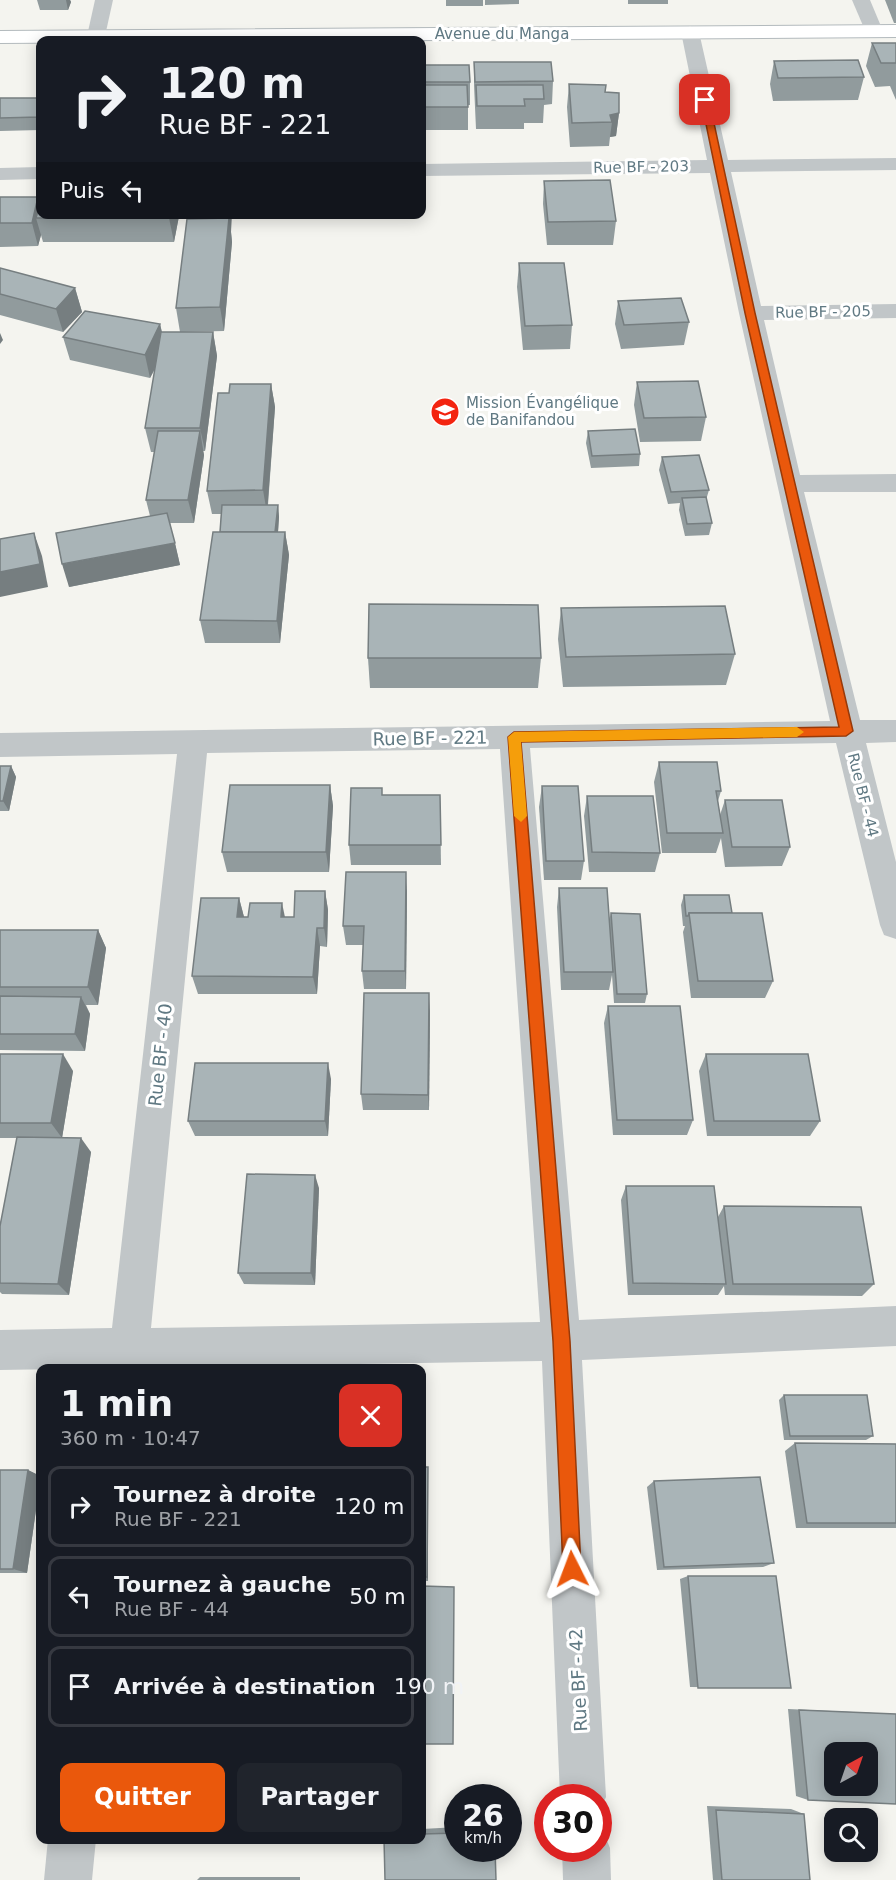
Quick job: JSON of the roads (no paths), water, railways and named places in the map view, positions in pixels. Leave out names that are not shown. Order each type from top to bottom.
[{"type":"street","points":[[96,36],[104,0]]},
{"type":"street","points":[[861,0],[874,31]]},
{"type":"street","name":"Avenue du Manga","points":[[96,36],[896,31]]},
{"type":"street","name":"Rue BF - 44","points":[[690,32],[750,313],[846,731],[896,925]]},
{"type":"street","name":"Avenue du Manga","points":[[0,37],[36,37]]},
{"type":"street","name":"Rue BF - 203","points":[[426,170],[896,164]]},
{"type":"street","points":[[0,174],[36,173]]},
{"type":"street","name":"Rue BF - 205","points":[[750,313],[896,311]]},
{"type":"street","points":[[791,484],[896,483]]},
{"type":"street","name":"Rue BF - 221","points":[[0,745],[896,730]]},
{"type":"street","name":"Rue BF - 42","points":[[514,737],[561,1341],[582,1784]]},
{"type":"street","name":"Rue BF - 40","points":[[128,1358],[193,742]]},
{"type":"street","points":[[0,1350],[128,1358],[896,1326]]},
{"type":"street","points":[[68,1880],[72,1844]]},
{"type":"street","points":[[586,1862],[587,1880]]},
{"type":"place","name":"Mission Évangélique de Banifandou","points":[[445,412]]}]
